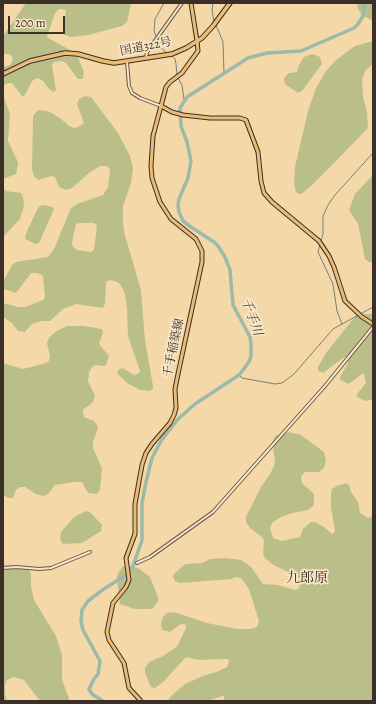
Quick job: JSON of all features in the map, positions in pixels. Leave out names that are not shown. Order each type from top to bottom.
[{"type":"highway","name":"国道322号","points":[[3,74],[30,61],[66,53],[78,54],[108,63],[127,62],[166,56],[186,48],[198,41],[213,26],[230,3]]},
{"type":"main road","name":"千手稲築線","points":[[141,701],[129,688],[124,663],[109,640],[107,632],[113,603],[128,584],[129,574],[126,566],[126,555],[135,534],[135,504],[142,465],[146,453],[170,423],[176,408],[175,389],[202,262],[202,251],[196,239],[167,214],[160,202],[152,178],[151,166],[152,145],[164,92],[170,82],[182,73],[198,51],[198,41],[190,3]]},
{"type":"main road","points":[[161,106],[177,114],[183,115],[210,118],[240,118],[246,120],[258,152],[261,181],[264,193],[272,202],[319,241],[334,267],[345,301],[373,326]]},
{"type":"street","points":[[146,59],[147,52],[182,3]]},
{"type":"street","points":[[127,62],[129,86],[132,93],[140,98],[161,106]]},
{"type":"street","points":[[137,563],[150,558],[213,512],[325,386],[373,326]]},
{"type":"street","points":[[3,568],[52,568],[90,552]]},
{"type":"green space","points":[[26,3],[131,3],[127,22],[122,26],[88,35],[71,37],[65,35],[63,31],[66,10],[58,10],[55,13],[47,36],[77,55],[84,72],[83,79],[78,79],[66,63],[62,61],[54,62],[52,65],[56,90],[54,92],[50,90],[43,81],[38,78],[33,80],[24,96],[22,96],[12,83],[8,83],[3,86],[3,67],[10,65],[13,59],[11,55],[3,53],[3,36]]},
{"type":"green space","points":[[357,3],[373,3],[373,21],[362,15],[358,9]]},
{"type":"green space","points":[[373,41],[373,64],[366,70],[362,79],[368,128],[310,187],[299,194],[296,192],[294,184],[295,167],[308,111],[316,88],[326,71],[336,60],[355,46]]},
{"type":"green space","points":[[312,54],[320,57],[322,64],[302,91],[298,93],[285,84],[284,78],[289,73],[297,72],[304,57]]},
{"type":"green space","points":[[3,95],[10,114],[8,141],[18,164],[16,174],[3,179]]},
{"type":"green space","points":[[85,96],[91,97],[118,133],[130,156],[133,168],[131,183],[123,206],[123,221],[124,232],[141,290],[145,340],[153,386],[153,389],[149,391],[140,390],[127,383],[117,373],[118,370],[123,368],[134,375],[140,371],[128,336],[125,294],[120,284],[117,282],[110,280],[106,282],[105,304],[103,308],[76,304],[63,309],[50,321],[41,321],[32,324],[25,332],[18,331],[12,323],[3,317],[3,303],[18,307],[25,307],[43,300],[45,297],[43,276],[38,273],[31,273],[16,293],[4,289],[3,282],[12,265],[16,262],[48,257],[54,249],[71,208],[77,204],[103,195],[108,187],[110,170],[108,166],[101,166],[90,172],[72,188],[66,190],[58,185],[55,177],[52,176],[38,180],[34,176],[32,169],[33,116],[38,110],[47,111],[61,119],[69,126],[74,128],[78,127],[84,123],[77,104],[79,99]],"holes":[[[94,223],[97,225],[94,250],[91,252],[77,250],[73,247],[72,243],[76,224]]]},
{"type":"green space","points":[[373,175],[373,262],[369,262],[365,259],[358,224],[349,210],[355,194]]},
{"type":"green space","points":[[3,188],[6,191],[21,193],[24,206],[20,219],[3,237]]},
{"type":"green space","points":[[43,205],[53,207],[54,209],[39,243],[35,244],[25,238],[38,208]]},
{"type":"green space","points":[[357,314],[373,314],[373,399],[366,401],[357,397],[357,394],[366,383],[364,374],[349,384],[340,380],[340,377],[348,363],[346,357],[323,373],[318,371],[318,367],[326,353]]},
{"type":"green space","points":[[67,326],[84,326],[102,329],[103,333],[99,344],[109,356],[106,365],[95,365],[89,372],[88,381],[95,396],[93,402],[83,410],[84,417],[94,421],[98,428],[93,442],[93,448],[102,468],[100,490],[97,494],[88,493],[82,482],[74,482],[55,485],[48,494],[44,496],[36,494],[25,487],[20,487],[16,490],[13,498],[8,498],[3,492],[3,363],[23,369],[46,363],[49,361],[50,357],[47,343],[49,338],[55,332]]},
{"type":"green space","points":[[289,432],[301,435],[324,452],[326,461],[324,468],[319,472],[305,472],[302,475],[302,483],[314,494],[314,505],[308,510],[292,513],[279,518],[272,523],[270,528],[273,538],[282,541],[300,537],[303,529],[311,522],[315,522],[324,527],[332,534],[334,533],[335,530],[331,508],[332,489],[346,483],[349,485],[351,492],[358,502],[360,513],[368,518],[373,516],[373,701],[224,701],[224,696],[222,696],[208,701],[168,701],[170,697],[185,684],[227,667],[229,661],[228,659],[198,660],[186,657],[164,681],[155,688],[151,687],[145,673],[145,668],[149,662],[163,656],[175,648],[186,628],[186,625],[181,624],[170,632],[162,630],[161,624],[163,617],[167,613],[174,612],[207,623],[237,629],[251,629],[257,627],[259,621],[249,589],[241,578],[235,577],[232,579],[180,583],[175,581],[173,577],[174,574],[185,564],[202,563],[210,559],[225,558],[241,560],[251,567],[263,584],[278,585],[295,590],[300,586],[298,581],[290,573],[272,564],[265,558],[263,554],[264,541],[262,537],[250,528],[246,522],[246,517],[261,487],[274,466],[275,459],[272,443],[275,436]]},
{"type":"green space","points":[[87,511],[91,513],[102,525],[101,531],[82,543],[63,544],[60,539],[61,532],[73,518]]},
{"type":"green space","points":[[10,565],[28,569],[31,573],[31,587],[34,600],[56,636],[62,655],[62,680],[70,701],[40,701],[24,680],[14,677],[7,680],[5,685],[5,693],[7,701],[3,701],[3,566]]},
{"type":"green space","points":[[123,566],[138,568],[150,577],[158,597],[158,601],[153,608],[135,609],[120,604],[117,578],[118,573]]},
{"type":"waterway","points":[[164,3],[155,19],[154,31],[160,47],[167,53]]},
{"type":"waterway","points":[[213,3],[212,10],[214,22]]},
{"type":"waterway","name":"千手川","points":[[103,701],[92,694],[89,689],[98,674],[100,661],[83,630],[81,621],[82,610],[88,601],[124,576],[133,566],[142,540],[142,503],[146,482],[152,458],[161,441],[177,420],[195,404],[239,375],[249,362],[251,356],[250,337],[233,305],[230,270],[225,257],[214,242],[183,221],[179,212],[179,199],[188,178],[191,161],[187,142],[181,126],[180,108],[187,97],[248,58],[267,53],[301,51],[354,28],[363,16],[365,3]]},
{"type":"waterway","points":[[216,25],[223,42],[224,73]]},
{"type":"waterway","points":[[172,56],[175,59],[177,75]]},
{"type":"waterway","points":[[178,78],[182,85],[184,99]]},
{"type":"waterway","points":[[321,241],[323,234],[323,216],[328,205],[335,195],[373,153]]},
{"type":"waterway","points":[[320,244],[318,252],[333,284],[337,311],[342,324]]},
{"type":"waterway","points":[[239,375],[242,378],[275,384],[282,383],[294,374],[333,329],[373,307]]},
{"type":"district","name":"九郎原","points":[[307,579]]}]
